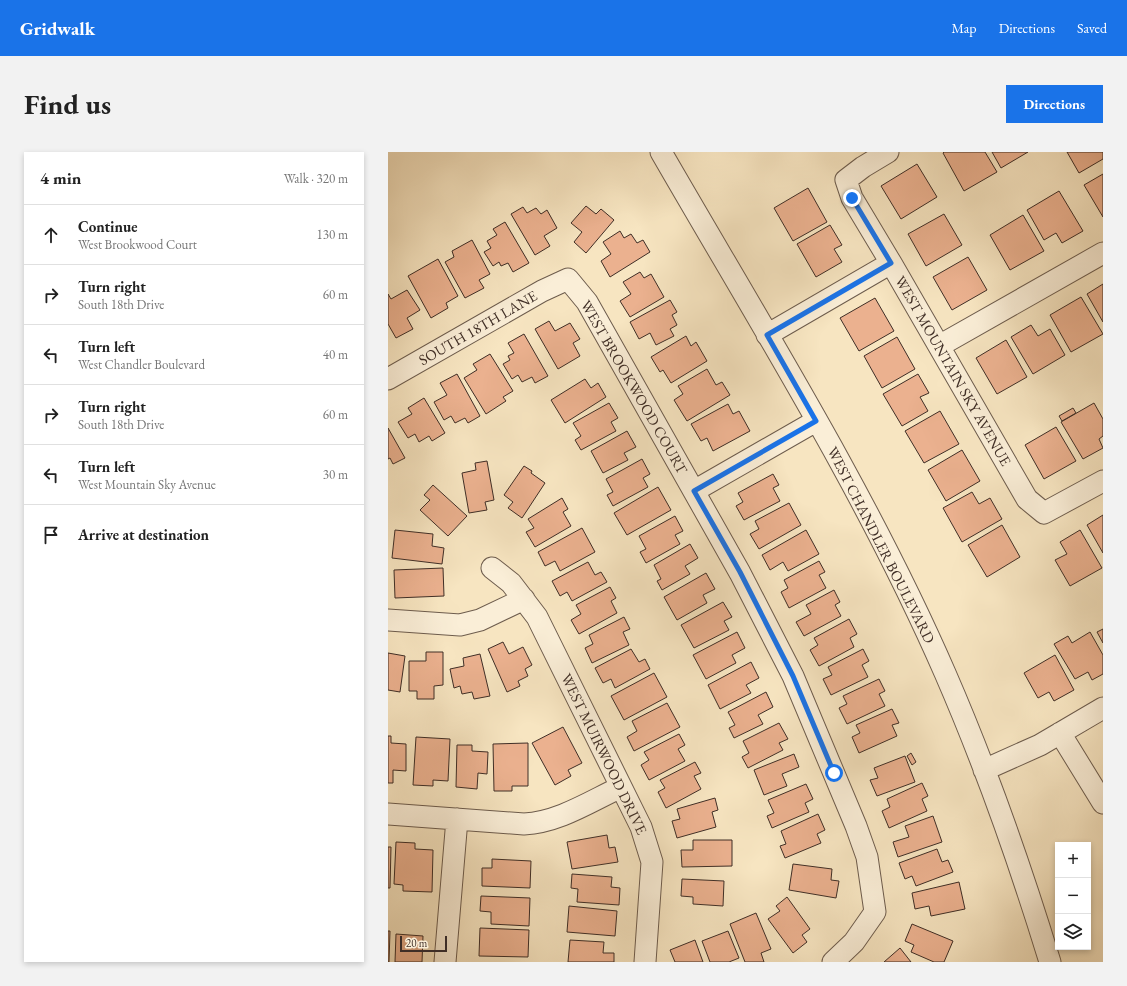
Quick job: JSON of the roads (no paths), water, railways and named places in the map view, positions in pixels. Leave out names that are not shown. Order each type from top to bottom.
[{"type":"street","name":"WEST CHANDLER BOULEVARD","points":[[661,152],[816,421],[860,501],[905,589],[944,672],[984,770],[1025,883],[1050,962]]},
{"type":"street","name":"WEST MOUNTAIN SKY AVENUE","points":[[888,152],[863,167],[846,180],[852,198],[1027,499],[1044,513],[1103,481]]},
{"type":"street","points":[[939,346],[1103,253]]},
{"type":"street","points":[[767,335],[891,263]]},
{"type":"street","name":"SOUTH 18TH LANE","points":[[388,379],[542,291],[568,279]]},
{"type":"street","name":"WEST BROOKWOOD COURT","points":[[568,279],[587,302],[740,572],[793,676],[856,826],[866,857],[875,912],[854,942],[833,962]]},
{"type":"street","points":[[694,491],[816,421]]},
{"type":"street","name":"WEST MUIRWOOD DRIVE","points":[[492,568],[511,583],[537,617],[642,827],[652,862],[646,962]]},
{"type":"street","points":[[388,620],[460,624],[480,620],[524,599]]},
{"type":"street","points":[[984,770],[1040,745],[1103,708]]},
{"type":"street","points":[[1060,733],[1103,803]]},
{"type":"street","points":[[388,814],[524,824],[540,823],[561,817],[621,787]]},
{"type":"street","points":[[445,962],[457,819]]}]
